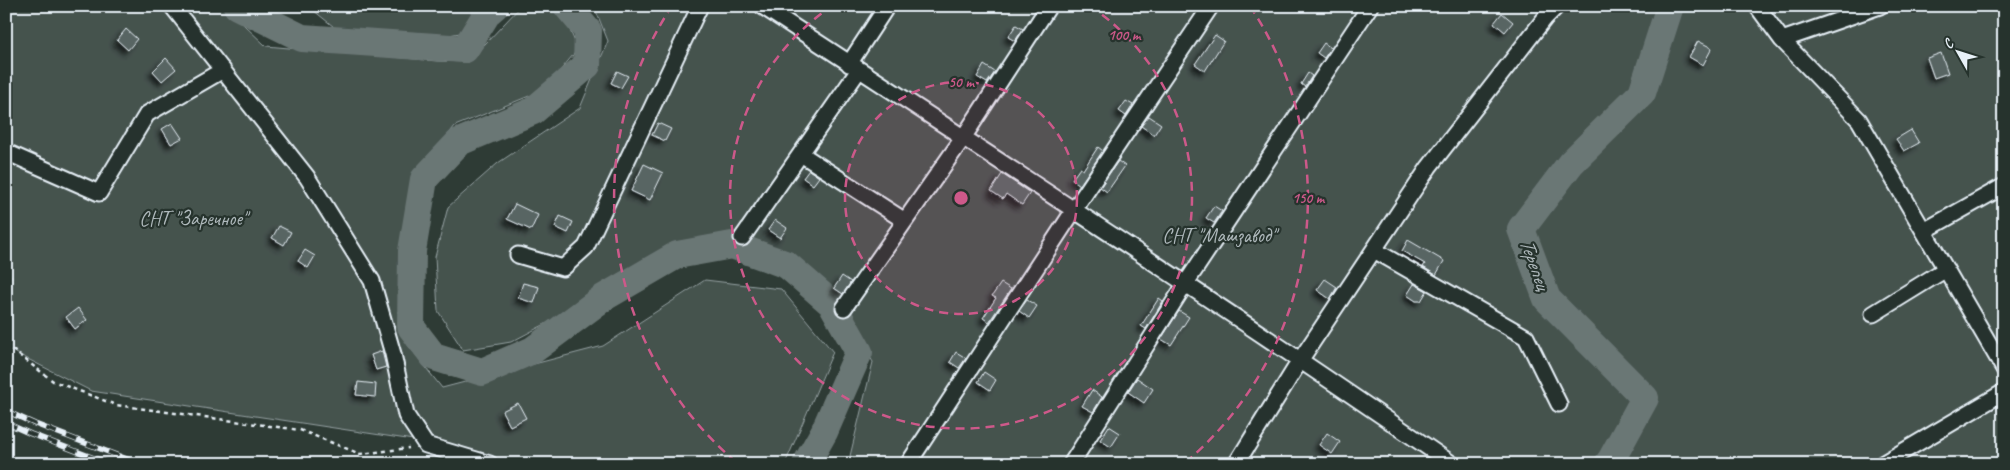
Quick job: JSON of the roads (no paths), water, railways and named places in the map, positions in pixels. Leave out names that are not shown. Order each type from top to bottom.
[{"type":"street","points":[[172,6],[307,176],[372,281],[393,354],[406,415],[426,445],[490,464]]},
{"type":"street","points":[[518,255],[563,268],[586,247],[700,6]]},
{"type":"street","points":[[762,6],[1301,359],[1452,464]]},
{"type":"street","points":[[742,238],[801,154],[854,67],[887,6]]},
{"type":"street","points":[[844,308],[963,138],[1049,6]]},
{"type":"street","points":[[908,464],[1074,210],[1211,6]]},
{"type":"street","points":[[1071,464],[1186,283],[1370,6]]},
{"type":"street","points":[[1236,464],[1301,359],[1428,167],[1556,6]]},
{"type":"street","points":[[1757,6],[1782,40],[1859,120],[2004,369]]},
{"type":"street","points":[[1782,40],[1880,6]]},
{"type":"street","points":[[6,152],[99,194],[148,114],[223,70]]},
{"type":"street","points":[[801,154],[905,221]]},
{"type":"street","points":[[1924,232],[2004,186]]},
{"type":"street","points":[[1374,250],[1526,338],[1559,404]]},
{"type":"street","points":[[1873,314],[1946,269]]},
{"type":"street","points":[[1882,464],[2004,392]]},
{"type":"waterway","points":[[237,6],[302,38],[465,49],[488,12],[495,6]]},
{"type":"waterway","points":[[567,6],[588,31],[587,65],[533,111],[459,142],[424,179],[412,251],[411,327],[434,357],[482,372],[533,350],[603,298],[677,255],[732,245],[787,265],[832,304],[859,352],[824,432],[806,464]]},
{"type":"waterway","name":"Терепец","points":[[1608,464],[1645,398],[1547,299],[1521,229],[1571,163],[1642,93],[1670,6]]},
{"type":"railway","points":[[6,411],[140,464]]},
{"type":"railway","points":[[6,423],[110,464]]},
{"type":"park label","name":"СНТ \"Заречное\"","points":[[193,218]]},
{"type":"park label","name":"СНТ \"Машзавод\"","points":[[1219,235]]}]
